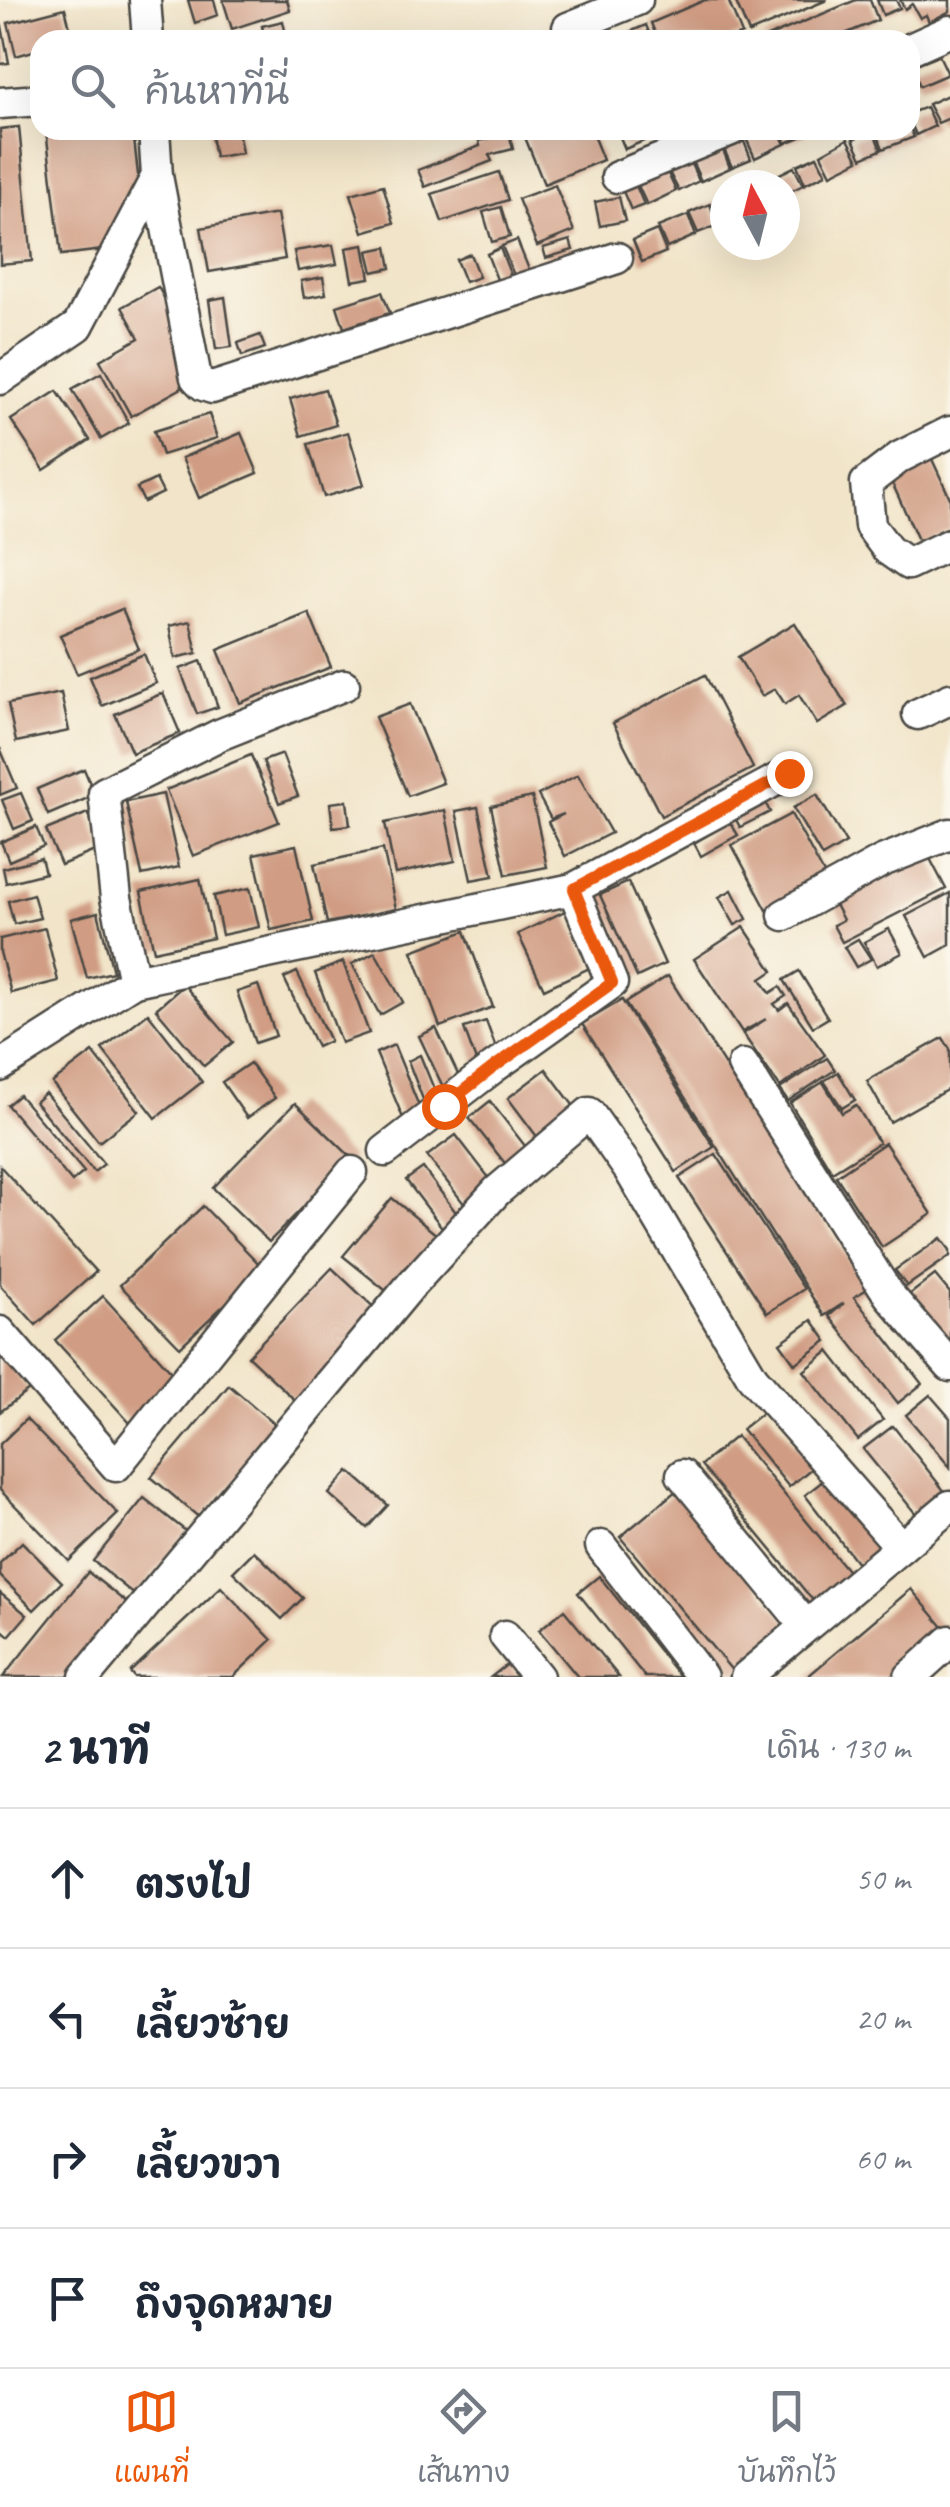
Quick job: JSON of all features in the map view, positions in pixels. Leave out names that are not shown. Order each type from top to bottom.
[{"type":"street","points":[[144,0],[147,30]]},
{"type":"street","points":[[568,28],[637,0]]},
{"type":"street","points":[[920,45],[950,30]]},
{"type":"street","points":[[0,103],[30,101]]},
{"type":"street","points":[[155,140],[157,176],[196,378],[212,388],[616,258]]},
{"type":"street","points":[[618,177],[706,140]]},
{"type":"street","points":[[0,378],[78,326],[157,176]]},
{"type":"street","points":[[950,432],[900,457],[866,483],[870,526],[888,550],[908,564],[950,544]]},
{"type":"street","points":[[134,981],[116,898],[104,793],[220,734],[344,684]]},
{"type":"street","points":[[918,714],[950,698]]},
{"type":"street","points":[[0,1066],[134,981],[574,889],[789,773]]},
{"type":"street","points":[[784,915],[882,861],[950,834]]},
{"type":"street","points":[[385,1151],[612,983],[574,889]]},
{"type":"street","points":[[743,1064],[889,1294],[950,1366]]},
{"type":"street","points":[[85,1677],[412,1284],[497,1191],[589,1114],[630,1171],[753,1378],[901,1547]]},
{"type":"street","points":[[0,1332],[116,1466],[352,1172]]},
{"type":"street","points":[[682,1475],[806,1626]]},
{"type":"street","points":[[746,1677],[950,1506]]},
{"type":"street","points":[[602,1546],[702,1677]]},
{"type":"street","points":[[505,1636],[538,1677]]},
{"type":"street","points":[[910,1677],[950,1641]]},
{"type":"building","points":[[188,0],[214,0],[218,15],[195,23]]},
{"type":"building","points":[[223,0],[287,0],[290,10],[232,29]]},
{"type":"building","points":[[705,0],[728,0],[740,30],[654,30],[651,23]]},
{"type":"building","points":[[735,0],[827,0],[756,30],[748,30]]},
{"type":"building","points":[[856,0],[870,0],[878,20],[854,30],[784,30]]},
{"type":"building","points":[[877,0],[896,0],[900,8],[883,15]]},
{"type":"building","points":[[900,0],[950,0],[950,11],[929,22],[926,15],[920,18],[912,4],[905,9]]},
{"type":"building","points":[[65,8],[70,30],[30,30],[30,52],[16,56],[8,23]]},
{"type":"building","points":[[283,21],[285,30],[263,30],[262,26]]},
{"type":"building","points":[[2,26],[9,63],[0,64]]},
{"type":"building","points":[[939,55],[948,74],[920,86],[920,62]]},
{"type":"building","points":[[950,94],[950,118],[938,123],[928,104]]},
{"type":"building","points":[[926,107],[935,126],[920,133],[920,109]]},
{"type":"building","points":[[19,127],[32,261],[0,264],[0,129]]},
{"type":"building","points":[[47,140],[134,140],[141,202],[111,249],[61,255]]},
{"type":"building","points":[[212,140],[240,140],[242,153],[215,157]]},
{"type":"building","points":[[511,140],[513,149],[489,155],[492,161],[425,187],[418,170],[480,146],[479,141]]},
{"type":"building","points":[[526,140],[595,140],[603,160],[544,184]]},
{"type":"building","points":[[621,140],[646,140],[625,149]]},
{"type":"building","points":[[743,140],[751,159],[732,167],[723,147]]},
{"type":"building","points":[[747,140],[783,140],[785,144],[755,158]]},
{"type":"building","points":[[849,140],[859,160],[831,174],[821,154]]},
{"type":"building","points":[[853,140],[877,140],[881,150],[862,158]]},
{"type":"building","points":[[880,140],[906,140],[883,149]]},
{"type":"building","points":[[722,147],[730,168],[710,170],[710,177],[701,181],[691,159]]},
{"type":"building","points":[[817,156],[826,174],[805,184],[797,165]]},
{"type":"building","points":[[689,160],[699,181],[679,191],[668,170]]},
{"type":"building","points":[[665,167],[676,191],[647,205],[636,181]]},
{"type":"building","points":[[499,172],[508,200],[442,222],[432,194]]},
{"type":"building","points":[[635,183],[644,205],[631,210],[622,189]]},
{"type":"building","points":[[383,185],[394,223],[363,232],[351,194]]},
{"type":"building","points":[[555,185],[574,231],[537,246],[518,199]]},
{"type":"building","points":[[619,197],[625,221],[600,226],[595,202]]},
{"type":"building","points":[[710,204],[710,228],[698,233],[689,213]]},
{"type":"building","points":[[501,207],[510,237],[492,242],[483,212]]},
{"type":"building","points":[[277,214],[285,259],[209,272],[201,228]]},
{"type":"building","points":[[688,215],[696,235],[667,248],[658,227]]},
{"type":"building","points":[[657,230],[666,252],[642,262],[633,240]]},
{"type":"building","points":[[517,240],[530,272],[515,278],[502,246]]},
{"type":"building","points":[[570,240],[573,250],[546,258],[543,248]]},
{"type":"building","points":[[333,245],[337,264],[298,271],[294,251]]},
{"type":"building","points":[[364,245],[370,278],[352,281],[346,248]]},
{"type":"building","points":[[387,247],[391,268],[373,272],[368,251]]},
{"type":"building","points":[[500,248],[511,276],[498,282],[487,254]]},
{"type":"building","points":[[470,254],[479,277],[465,282],[456,260]]},
{"type":"building","points":[[323,277],[326,294],[304,298],[301,281]]},
{"type":"building","points":[[158,287],[181,328],[189,384],[131,416],[100,360],[139,338],[122,307]]},
{"type":"building","points":[[382,292],[390,313],[344,328],[337,306]]},
{"type":"building","points":[[225,297],[232,347],[216,349],[209,300]]},
{"type":"building","points":[[260,335],[265,348],[242,356],[238,343]]},
{"type":"building","points":[[101,373],[129,423],[101,439],[72,389]]},
{"type":"building","points":[[325,389],[336,425],[301,436],[290,399]]},
{"type":"building","points":[[57,391],[90,440],[44,470],[11,420]]},
{"type":"building","points":[[209,414],[217,438],[162,455],[154,431]]},
{"type":"building","points":[[348,432],[364,485],[324,497],[308,444]]},
{"type":"building","points":[[241,433],[258,473],[199,498],[182,458]]},
{"type":"building","points":[[931,457],[950,498],[950,528],[919,542],[889,476]]},
{"type":"building","points":[[156,479],[163,493],[144,502],[137,488]]},
{"type":"building","points":[[122,609],[139,649],[77,674],[60,635]]},
{"type":"building","points":[[309,613],[331,667],[240,703],[218,650]]},
{"type":"building","points":[[190,621],[197,653],[175,658],[169,626]]},
{"type":"building","points":[[795,623],[847,706],[817,724],[799,695],[785,704],[775,689],[762,696],[738,657]]},
{"type":"building","points":[[144,654],[156,683],[102,706],[90,677]]},
{"type":"building","points":[[201,661],[218,707],[197,714],[180,669]]},
{"type":"building","points":[[705,675],[753,768],[661,816],[613,723]]},
{"type":"building","points":[[61,693],[69,731],[16,742],[8,704]]},
{"type":"building","points":[[163,693],[180,733],[132,753],[115,714]]},
{"type":"building","points":[[410,704],[443,783],[408,796],[375,717]]},
{"type":"building","points":[[0,748],[17,788],[0,795]]},
{"type":"building","points":[[282,754],[298,796],[279,803],[263,761]]},
{"type":"building","points":[[251,755],[279,822],[193,856],[166,790]]},
{"type":"building","points":[[84,769],[95,795],[48,815],[37,789]]},
{"type":"building","points":[[578,775],[611,833],[565,856],[548,822],[564,814],[551,819],[538,795]]},
{"type":"building","points":[[21,793],[33,821],[14,829],[2,800]]},
{"type":"building","points":[[163,794],[179,867],[142,875],[126,802]]},
{"type":"building","points":[[817,795],[846,843],[822,857],[793,808]]},
{"type":"building","points":[[532,797],[547,867],[506,875],[491,806]]},
{"type":"building","points":[[764,800],[770,812],[740,827],[734,816]]},
{"type":"building","points":[[347,801],[350,825],[333,827],[330,803]]},
{"type":"building","points":[[478,807],[493,876],[471,880],[456,811]]},
{"type":"building","points":[[445,810],[455,861],[395,874],[385,823]]},
{"type":"building","points":[[88,813],[102,848],[61,865],[46,830]]},
{"type":"building","points":[[791,814],[826,878],[767,910],[732,845]]},
{"type":"building","points":[[730,822],[738,835],[701,856],[694,843]]},
{"type":"building","points":[[36,827],[44,846],[9,861],[1,842]]},
{"type":"building","points":[[296,845],[313,921],[271,930],[254,854]]},
{"type":"building","points":[[383,849],[396,909],[327,923],[314,864]]},
{"type":"building","points":[[926,851],[946,889],[842,942],[833,925],[843,920],[832,899]]},
{"type":"building","points":[[41,858],[45,873],[6,883],[3,868]]},
{"type":"building","points":[[200,879],[213,938],[154,951],[141,892]]},
{"type":"building","points":[[628,882],[665,964],[637,977],[600,895]]},
{"type":"building","points":[[250,888],[259,927],[222,935],[214,896]]},
{"type":"building","points":[[732,890],[747,919],[735,925],[719,897]]},
{"type":"building","points":[[950,893],[950,945],[928,957],[906,916]]},
{"type":"building","points":[[33,894],[40,918],[14,924],[8,901]]},
{"type":"building","points":[[565,911],[592,967],[544,989],[518,934]]},
{"type":"building","points":[[98,912],[113,972],[87,978],[71,919]]},
{"type":"building","points":[[744,927],[773,971],[761,979],[770,993],[780,987],[786,996],[774,1004],[779,1010],[788,1003],[825,1055],[780,1087],[743,1034],[766,1019],[742,1032],[694,959]]},
{"type":"building","points":[[45,928],[58,981],[11,993],[0,939]]},
{"type":"building","points":[[889,929],[902,953],[877,966],[864,942]]},
{"type":"building","points":[[465,931],[493,1007],[440,1027],[412,951]]},
{"type":"building","points":[[858,939],[871,959],[856,967],[844,947]]},
{"type":"building","points":[[375,952],[403,1002],[380,1015],[352,964]]},
{"type":"building","points":[[343,962],[369,1033],[341,1043],[315,973]]},
{"type":"building","points":[[799,971],[828,1018],[813,1027],[784,980]]},
{"type":"building","points":[[297,972],[330,1041],[317,1047],[284,978]]},
{"type":"building","points":[[668,976],[867,1289],[854,1297],[922,1384],[898,1403],[829,1316],[844,1303],[824,1316],[625,1003]]},
{"type":"building","points":[[184,985],[233,1042],[204,1066],[156,1009]]},
{"type":"building","points":[[258,985],[276,1036],[255,1043],[237,992]]},
{"type":"building","points":[[622,1000],[714,1147],[676,1172],[582,1024]]},
{"type":"building","points":[[148,1013],[202,1082],[156,1118],[102,1049]]},
{"type":"building","points":[[486,1021],[500,1059],[478,1067],[464,1028]]},
{"type":"building","points":[[436,1028],[462,1083],[445,1091],[419,1036]]},
{"type":"building","points":[[943,1038],[950,1049],[950,1088],[890,1122],[867,1081]]},
{"type":"building","points":[[394,1045],[423,1116],[405,1123],[376,1053]]},
{"type":"building","points":[[93,1052],[139,1111],[99,1142],[52,1083]]},
{"type":"building","points":[[420,1055],[437,1096],[424,1102],[408,1061]]},
{"type":"building","points":[[827,1058],[835,1070],[788,1101],[780,1089]]},
{"type":"building","points":[[250,1063],[275,1098],[247,1118],[222,1082]]},
{"type":"building","points":[[546,1069],[582,1117],[544,1146],[508,1098]]},
{"type":"building","points":[[838,1072],[855,1100],[842,1108],[824,1081]]},
{"type":"building","points":[[823,1082],[842,1113],[856,1105],[879,1143],[832,1172],[790,1103]]},
{"type":"building","points":[[45,1093],[104,1164],[94,1172],[35,1102]]},
{"type":"building","points":[[19,1095],[84,1172],[72,1182],[7,1105]]},
{"type":"building","points":[[490,1101],[529,1151],[508,1167],[469,1118]]},
{"type":"building","points":[[295,1103],[352,1158],[269,1242],[213,1188]]},
{"type":"building","points":[[456,1135],[493,1183],[465,1205],[427,1156]]},
{"type":"building","points":[[885,1143],[932,1214],[882,1247],[836,1176]]},
{"type":"building","points":[[716,1154],[804,1289],[767,1313],[679,1178]]},
{"type":"building","points":[[0,1166],[96,1272],[36,1325],[0,1285]]},
{"type":"building","points":[[423,1168],[463,1222],[447,1234],[406,1180]]},
{"type":"building","points":[[392,1198],[438,1236],[390,1294],[343,1256]]},
{"type":"building","points":[[203,1206],[263,1268],[180,1347],[120,1285]]},
{"type":"building","points":[[941,1238],[950,1256],[907,1286],[895,1270]]},
{"type":"building","points":[[332,1268],[383,1316],[299,1404],[248,1356]]},
{"type":"building","points":[[935,1275],[950,1293],[950,1346],[909,1295]]},
{"type":"building","points":[[103,1296],[178,1379],[130,1423],[55,1340]]},
{"type":"building","points":[[812,1320],[827,1341],[795,1364],[780,1343]]},
{"type":"building","points":[[829,1351],[883,1420],[858,1440],[804,1371]]},
{"type":"building","points":[[0,1353],[29,1390],[0,1412]]},
{"type":"building","points":[[229,1385],[279,1428],[201,1519],[151,1477]]},
{"type":"building","points":[[930,1395],[950,1418],[950,1467],[906,1415]]},
{"type":"building","points":[[767,1409],[813,1467],[789,1487],[742,1429]]},
{"type":"building","points":[[26,1419],[118,1514],[69,1561],[0,1490],[0,1444]]},
{"type":"building","points":[[893,1426],[949,1497],[920,1519],[863,1449]]},
{"type":"building","points":[[736,1436],[851,1575],[816,1604],[701,1465]]},
{"type":"building","points":[[349,1471],[388,1505],[367,1528],[329,1494]]},
{"type":"building","points":[[828,1477],[884,1551],[861,1568],[805,1495]]},
{"type":"building","points":[[677,1490],[792,1627],[735,1674],[620,1537]]},
{"type":"building","points":[[144,1498],[187,1532],[136,1596],[93,1561]]},
{"type":"building","points":[[22,1542],[62,1582],[34,1610],[0,1576],[0,1563]]},
{"type":"building","points":[[254,1551],[303,1598],[282,1619],[233,1572]]},
{"type":"building","points":[[88,1572],[128,1604],[68,1677],[3,1677]]},
{"type":"building","points":[[599,1576],[680,1677],[645,1677],[578,1593]]},
{"type":"building","points":[[221,1587],[272,1640],[233,1677],[134,1677],[130,1672]]},
{"type":"building","points":[[911,1589],[949,1634],[897,1677],[807,1677]]},
{"type":"building","points":[[0,1593],[27,1615],[9,1636],[0,1628]]},
{"type":"building","points":[[564,1610],[619,1677],[578,1677],[539,1630]]},
{"type":"building","points":[[509,1663],[519,1677],[491,1677]]},
{"type":"route","points":[[444,1106],[612,983],[574,889],[789,773]]}]
